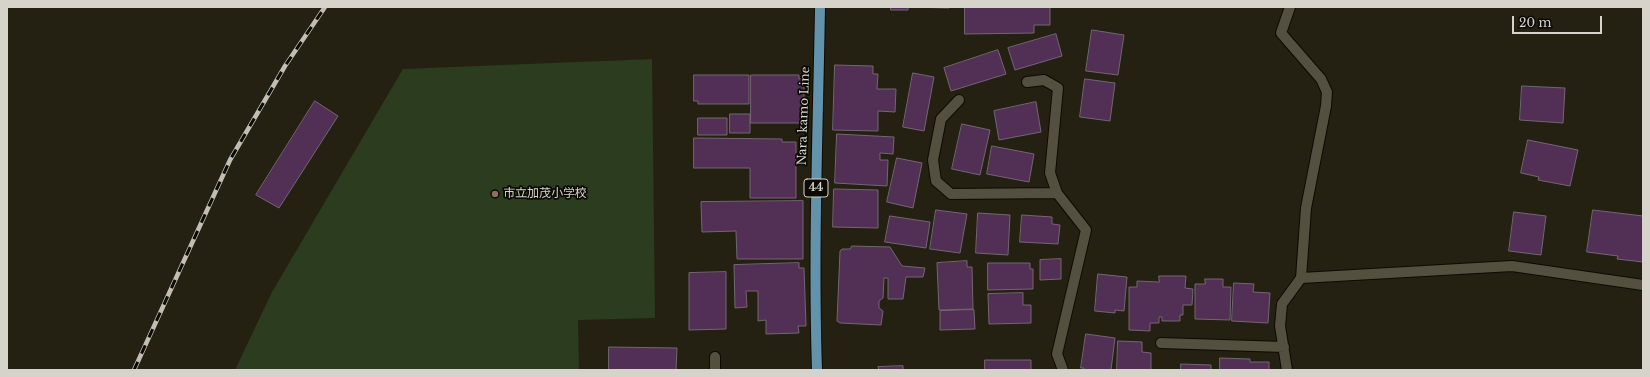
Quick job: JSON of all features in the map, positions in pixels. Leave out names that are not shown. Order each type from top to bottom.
[{"type":"main road","name":"Nara kamo Line","points":[[817,370],[815,302],[816,168],[820,7]]},
{"type":"street","points":[[1288,370],[1280,326],[1282,304],[1301,278],[1306,208],[1328,92],[1321,79],[1281,33],[1290,7]]},
{"type":"street","points":[[1027,82],[1044,80],[1058,88],[1050,173],[1057,193],[1086,230],[1057,354],[1062,370]]},
{"type":"street","points":[[959,100],[941,119],[933,160],[936,181],[952,194],[1057,193]]},
{"type":"street","points":[[1301,278],[1512,266],[1643,285]]},
{"type":"street","points":[[1161,343],[1284,347]]},
{"type":"street","points":[[715,357],[716,370]]},
{"type":"green space","name":"市立加茂小学校","points":[[652,59],[655,318],[578,320],[579,370],[235,370],[272,292],[403,69]]},
{"type":"building","points":[[891,7],[908,7],[908,10],[891,10]]},
{"type":"building","points":[[908,7],[949,7],[949,8]]},
{"type":"building","points":[[965,7],[1050,7],[1050,25],[1034,25],[1034,33],[965,34]]},
{"type":"building","points":[[1092,30],[1124,35],[1118,75],[1086,71]]},
{"type":"building","points":[[1056,34],[1062,56],[1015,70],[1008,48]]},
{"type":"building","points":[[998,50],[1006,74],[951,91],[944,68]]},
{"type":"building","points":[[835,65],[873,66],[873,74],[878,74],[877,89],[896,89],[895,112],[878,111],[878,131],[833,130]]},
{"type":"building","points":[[913,73],[934,77],[924,131],[903,127]]},
{"type":"building","points":[[694,75],[749,75],[749,104],[698,104],[698,101],[694,101]]},
{"type":"building","points":[[751,75],[799,75],[799,79],[804,79],[804,123],[751,123]]},
{"type":"building","points":[[1085,79],[1115,83],[1110,121],[1080,117]]},
{"type":"building","points":[[1522,86],[1565,88],[1563,123],[1520,120]]},
{"type":"building","points":[[315,101],[338,116],[279,208],[256,195]]},
{"type":"building","points":[[1036,102],[1041,132],[999,140],[994,111]]},
{"type":"building","points":[[730,114],[750,114],[750,133],[730,133]]},
{"type":"building","points":[[698,118],[727,118],[727,135],[698,135]]},
{"type":"building","points":[[962,124],[990,130],[980,175],[952,169]]},
{"type":"building","points":[[837,134],[894,137],[893,154],[880,153],[880,160],[888,160],[887,186],[835,183]]},
{"type":"building","points":[[694,138],[782,139],[782,142],[796,142],[796,198],[750,198],[750,168],[694,168]]},
{"type":"building","points":[[1528,140],[1578,150],[1570,186],[1538,180],[1539,177],[1521,173]]},
{"type":"building","points":[[992,146],[1034,154],[1029,182],[987,174]]},
{"type":"building","points":[[897,158],[922,163],[913,208],[887,202]]},
{"type":"building","points":[[834,189],[878,190],[878,228],[833,227]]},
{"type":"building","points":[[803,201],[803,259],[737,259],[736,231],[702,232],[701,202]]},
{"type":"building","points":[[936,210],[967,214],[960,253],[930,249]]},
{"type":"building","points":[[1593,210],[1643,216],[1643,262],[1617,259],[1618,256],[1587,252]]},
{"type":"building","points":[[1514,212],[1546,216],[1541,255],[1509,251]]},
{"type":"building","points":[[978,213],[1010,215],[1008,255],[976,253]]},
{"type":"building","points":[[1022,215],[1052,217],[1052,224],[1060,225],[1058,244],[1020,242]]},
{"type":"building","points":[[890,216],[930,222],[926,248],[885,242]]},
{"type":"building","points":[[852,246],[890,247],[902,266],[925,268],[923,277],[906,277],[903,299],[888,299],[888,278],[884,278],[883,298],[879,301],[879,308],[883,311],[881,325],[840,323],[837,321],[840,251],[842,249],[850,249]]},
{"type":"building","points":[[1061,259],[1061,279],[1040,280],[1040,260]]},
{"type":"building","points":[[967,261],[967,267],[972,267],[973,309],[939,310],[937,263]]},
{"type":"building","points":[[799,263],[799,268],[804,268],[806,326],[798,326],[799,333],[766,334],[766,320],[758,321],[758,291],[746,291],[747,307],[735,308],[734,265]]},
{"type":"building","points":[[988,263],[1030,263],[1030,269],[1033,269],[1033,289],[988,290]]},
{"type":"building","points":[[726,272],[726,329],[689,330],[689,273]]},
{"type":"building","points":[[1098,274],[1127,277],[1124,311],[1115,310],[1115,313],[1095,311]]},
{"type":"building","points":[[1159,276],[1186,276],[1185,288],[1193,289],[1192,305],[1183,305],[1183,315],[1180,315],[1180,321],[1162,321],[1162,317],[1159,317],[1159,323],[1150,323],[1150,331],[1129,330],[1129,287],[1137,287],[1137,281],[1159,282]]},
{"type":"building","points":[[1205,279],[1223,279],[1223,287],[1231,287],[1230,320],[1195,319],[1195,284],[1205,284]]},
{"type":"building","points":[[1234,283],[1254,284],[1253,292],[1270,293],[1268,323],[1232,321]]},
{"type":"building","points":[[1023,293],[1023,305],[1031,305],[1031,323],[989,324],[988,294]]},
{"type":"building","points":[[974,310],[975,329],[940,330],[940,311]]},
{"type":"building","points":[[1086,334],[1115,338],[1111,370],[1084,370],[1084,368],[1081,368]]},
{"type":"building","points":[[1118,341],[1142,342],[1142,352],[1151,353],[1151,370],[1117,370]]},
{"type":"building","points":[[609,347],[677,348],[676,370],[609,370]]},
{"type":"building","points":[[1220,358],[1250,359],[1250,362],[1269,362],[1269,370],[1220,370]]},
{"type":"building","points":[[985,360],[1031,360],[1031,370],[985,370]]},
{"type":"building","points":[[1181,364],[1211,365],[1211,370],[1181,370]]},
{"type":"building","points":[[903,366],[903,370],[879,370],[878,367]]},
{"type":"railway","points":[[134,370],[230,160],[285,66],[325,7]]},
{"type":"place","name":"市立加茂小学校","points":[[495,194]]}]
